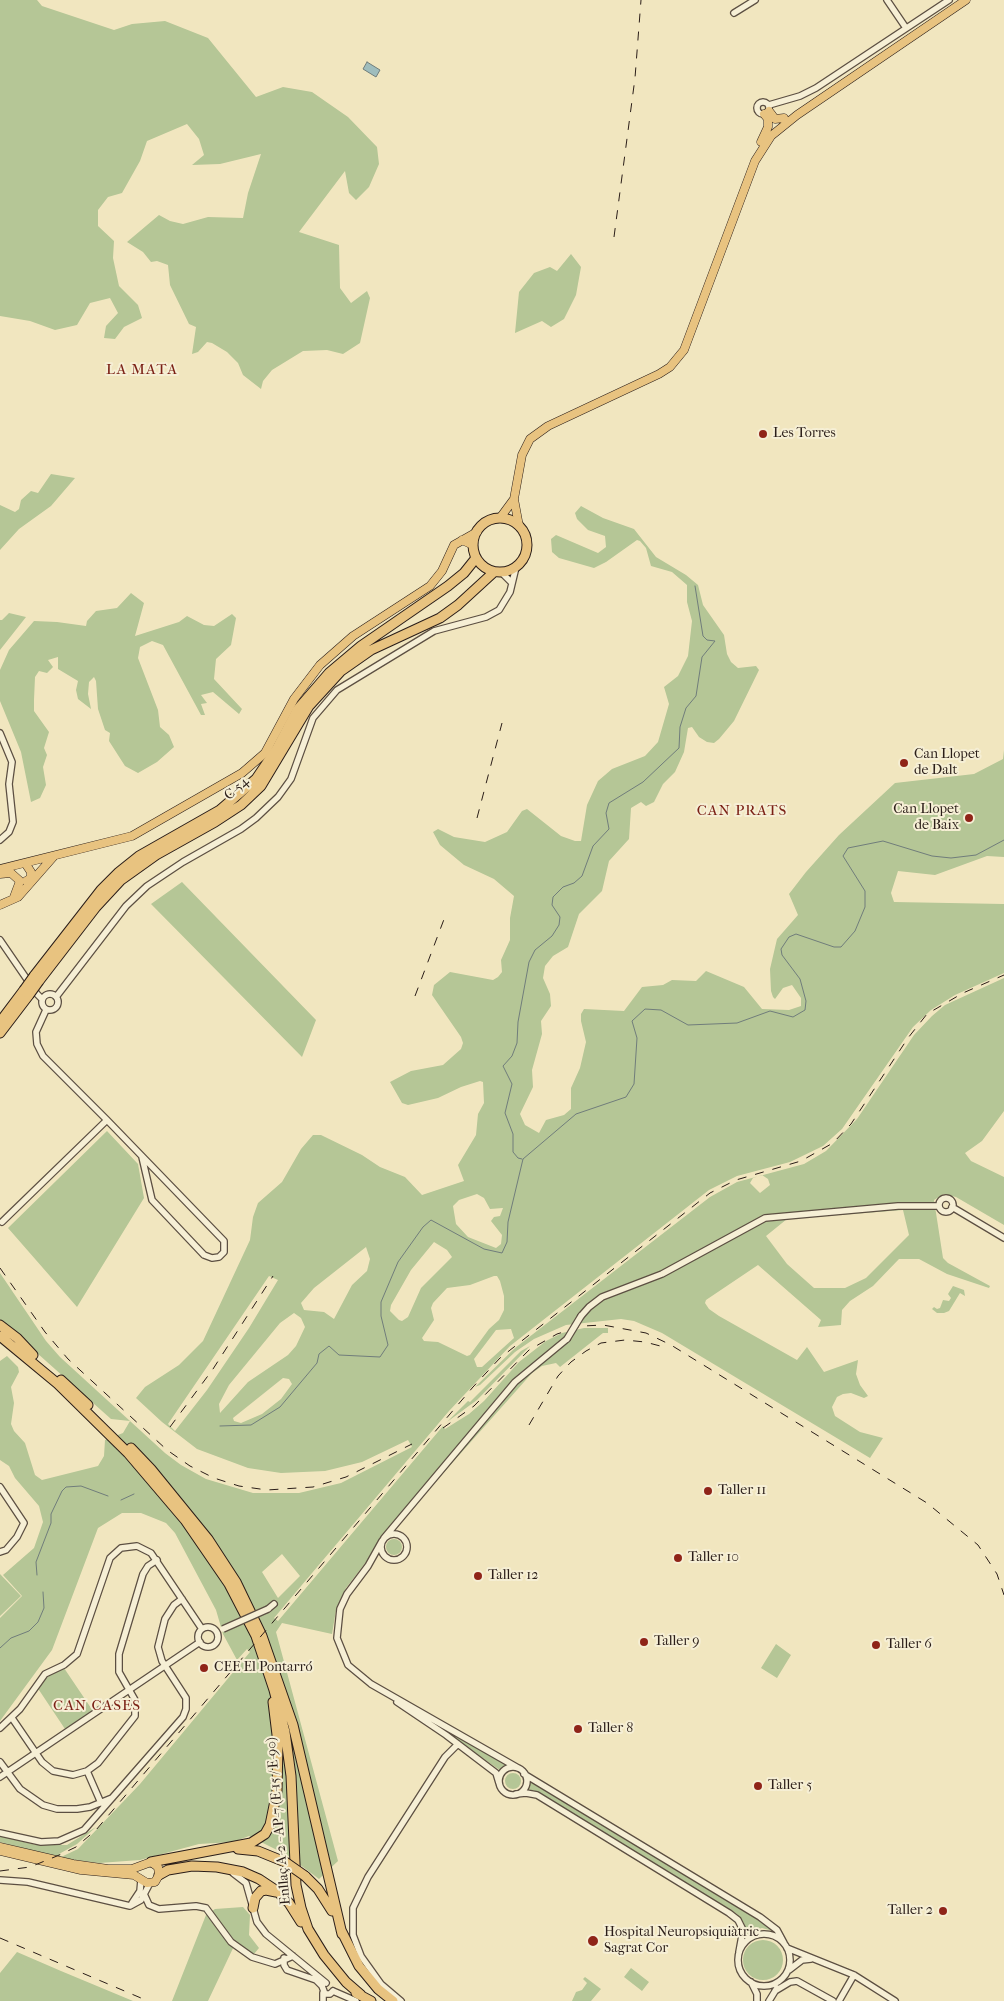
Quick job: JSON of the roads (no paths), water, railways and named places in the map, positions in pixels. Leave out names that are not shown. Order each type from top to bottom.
[{"type":"highway","points":[[500,518],[519,526],[526,540],[527,547],[521,562],[516,567],[498,572],[487,569],[476,558],[473,545],[476,532],[486,522],[500,518]]},
{"type":"highway","name":"C-54","points":[[0,1022],[36,979],[101,890],[119,872],[139,856],[220,810],[256,779],[277,748],[297,710],[329,673],[354,651],[464,574],[476,558]]},
{"type":"highway","name":"C-54","points":[[36,979],[121,880],[156,855],[216,822],[241,805],[261,786],[309,706],[341,671],[371,650],[440,618],[498,572]]},
{"type":"highway","name":"C-54","points":[[0,1034],[26,992]]},
{"type":"highway","points":[[0,1325],[17,1338],[31,1357]]},
{"type":"highway","name":"Enllaç A-2 - AP-7 (E-15 / E-90)","points":[[0,1330],[74,1391],[152,1469],[208,1539],[236,1582],[266,1644],[288,1709],[304,1768],[342,1934]]},
{"type":"highway","name":"Enllaç A-2 - AP-7 (E-15 / E-90)","points":[[0,1336],[31,1357],[128,1453],[185,1520],[229,1584],[256,1636],[285,1732],[291,1776],[294,1858],[300,1908],[308,1928],[324,1955],[359,1998]]},
{"type":"highway","points":[[0,1343],[31,1357]]},
{"type":"highway","points":[[151,1862],[211,1849],[251,1843],[259,1840],[265,1834],[272,1818],[277,1791],[278,1743],[273,1702],[264,1658]]},
{"type":"highway","points":[[211,1849],[251,1850],[285,1862],[305,1876],[324,1896],[342,1934],[365,1974],[393,2001]]},
{"type":"highway","points":[[159,1875],[168,1870],[182,1867],[217,1867],[253,1876],[282,1895],[296,1913],[323,1961],[341,1981],[359,1998],[371,2001]]},
{"type":"highway","points":[[253,1908],[255,1898],[261,1891],[270,1890],[282,1895]]},
{"type":"main road","points":[[519,526],[514,499],[523,450],[530,439],[541,430],[659,374],[676,361],[687,345],[755,161],[771,136],[788,121],[966,0]]},
{"type":"main road","points":[[761,142],[784,118],[860,71]]},
{"type":"main road","points":[[767,110],[775,119],[784,118]]},
{"type":"main road","points":[[728,233],[746,172],[768,127],[767,110]]},
{"type":"main road","points":[[500,518],[514,499]]},
{"type":"main road","points":[[0,869],[111,842],[145,831],[242,773],[257,762],[271,743],[294,699],[320,665],[353,636],[430,586],[442,571],[454,545],[476,532]]},
{"type":"main road","points":[[462,540],[473,545]]},
{"type":"main road","points":[[4,903],[18,897],[54,856]]},
{"type":"main road","points":[[0,874],[12,873],[20,881],[28,881],[32,875],[30,868],[25,864]]},
{"type":"main road","points":[[4,903],[18,890],[20,881]]},
{"type":"main road","points":[[0,1847],[94,1868],[126,1870],[151,1862],[158,1866],[159,1875],[150,1883],[134,1875],[94,1872],[0,1851]]},
{"type":"main road","points":[[140,1865],[138,1870],[140,1879]]},
{"type":"street","points":[[734,13],[754,0]]},
{"type":"street","points":[[887,0],[906,28]]},
{"type":"street","points":[[767,110],[816,88],[949,0]]},
{"type":"street","points":[[56,997],[120,914],[147,886],[182,862],[241,829],[278,797],[291,779],[313,718],[337,690],[434,632],[486,617],[499,610],[510,592],[516,567]]},
{"type":"street","points":[[498,572],[511,582]]},
{"type":"street","points":[[0,733],[12,762],[9,784],[13,822],[9,832],[0,840]]},
{"type":"street","points":[[0,940],[42,998],[42,1006],[46,1010],[52,1010],[56,1007],[58,1002],[56,997],[49,994],[42,998]]},
{"type":"street","points":[[46,1010],[36,1032],[39,1051],[224,1241],[226,1248],[219,1257],[212,1258],[204,1255],[152,1200],[142,1157]]},
{"type":"street","points":[[2,1222],[106,1120]]},
{"type":"street","points":[[939,1206],[940,1201],[946,1198],[951,1201],[952,1207],[1004,1238]]},
{"type":"street","points":[[757,2001],[757,1994],[751,1982],[740,1970],[739,1952],[743,1930],[738,1920],[537,1795],[526,1792],[507,1794],[499,1783],[496,1773],[354,1671],[343,1656],[337,1638],[338,1619],[343,1601],[368,1566],[383,1539],[398,1520],[515,1382],[567,1339],[589,1306],[602,1297],[662,1274],[765,1218],[898,1206],[939,1206],[945,1212],[952,1207]]},
{"type":"street","points":[[0,1487],[12,1507],[22,1517],[24,1523],[6,1550],[0,1552]]},
{"type":"street","points":[[368,1566],[379,1558],[399,1559],[405,1552],[406,1544],[396,1530],[398,1520]]},
{"type":"street","points":[[383,1539],[391,1534],[399,1535]]},
{"type":"street","points":[[383,1539],[382,1552],[391,1560]]},
{"type":"street","points":[[0,1728],[12,1718],[45,1674],[64,1665],[77,1654],[113,1554],[124,1547],[137,1546],[148,1550],[157,1560],[202,1629]]},
{"type":"street","points":[[12,1718],[45,1765],[61,1774],[74,1775],[87,1771],[98,1763],[134,1719],[136,1706],[119,1672],[119,1654],[143,1574],[148,1566],[157,1560]]},
{"type":"street","points":[[0,1833],[42,1842],[59,1841],[84,1830],[116,1796],[185,1714],[184,1696],[165,1666],[158,1648],[165,1619],[174,1605],[182,1599]]},
{"type":"street","points":[[217,1632],[268,1609],[274,1604]]},
{"type":"street","points":[[210,1627],[217,1632],[217,1641],[212,1646],[205,1646],[200,1642],[199,1634],[202,1629],[210,1627]]},
{"type":"street","points":[[0,1777],[200,1642]]},
{"type":"street","points":[[386,1693],[518,1768],[524,1774],[760,1917],[777,1930],[790,1957],[786,1974],[769,2001]]},
{"type":"street","points":[[401,2001],[381,1984],[361,1956],[353,1935],[352,1908],[368,1877],[445,1757],[458,1744]]},
{"type":"street","points":[[0,1762],[20,1789],[44,1805],[57,1809],[98,1808],[99,1815]]},
{"type":"street","points":[[499,1783],[505,1770],[518,1768]]},
{"type":"street","points":[[87,1771],[101,1803]]},
{"type":"street","points":[[516,1794],[526,1786],[524,1774]]},
{"type":"street","points":[[90,1807],[116,1796]]},
{"type":"street","points":[[217,1867],[242,1878],[247,1886],[260,1928],[324,1985]]},
{"type":"street","points":[[126,1906],[139,1896],[140,1879]]},
{"type":"street","points":[[0,1880],[34,1884],[98,1901],[126,1906],[133,1906],[138,1903],[150,1883]]},
{"type":"street","points":[[144,1894],[149,1905],[159,1909],[196,1906],[206,1908],[231,1942],[244,1953],[270,1964],[278,1964],[284,1959],[293,1956]]},
{"type":"street","points":[[739,1952],[748,1939],[762,1934],[777,1937],[786,1946],[854,1975],[895,2001]]},
{"type":"street","points":[[278,1945],[284,1953],[284,1965],[287,1970],[316,1980],[324,1985],[332,1985],[332,1992],[325,2001]]},
{"type":"street","points":[[751,1982],[766,1986],[774,1984],[802,1960],[814,1959]]},
{"type":"street","points":[[839,2001],[854,1975]]},
{"type":"street","points":[[775,1991],[790,1982],[797,1981],[833,2001]]},
{"type":"street","points":[[324,1985],[325,2001]]},
{"type":"street","points":[[323,1993],[332,1992],[359,1998]]},
{"type":"water","points":[[367,62],[380,70],[376,77],[363,69]]},
{"type":"waterway","points":[[522,1159],[518,1158],[513,1152],[513,1134],[505,1113],[512,1084],[503,1066],[512,1056],[517,1043],[518,1022],[529,962],[535,950],[552,936],[559,925],[560,917],[552,905],[553,897],[563,887],[574,883],[582,876],[593,846],[609,829],[606,813],[609,803],[643,782],[679,748],[680,727],[686,708],[696,696],[702,657],[715,641],[707,640],[703,636],[695,586]]},
{"type":"waterway","points":[[220,1426],[251,1425],[280,1407],[317,1363],[319,1354],[329,1346],[339,1355],[380,1357],[388,1345],[381,1316],[381,1302],[398,1262],[423,1227],[431,1220],[484,1249],[502,1253],[507,1242],[508,1222],[523,1159],[576,1114],[626,1097],[634,1084],[637,1038],[632,1021],[645,1009],[661,1010],[688,1025],[737,1023],[770,1011],[793,1017],[805,1010],[806,1001],[800,979],[782,955],[781,949],[789,937],[796,934],[834,947],[841,947],[855,931],[865,907],[865,891],[843,856],[848,848],[883,841],[932,856],[951,858],[976,855],[1004,840]]},
{"type":"waterway","points":[[37,1575],[36,1562],[51,1523],[51,1514],[62,1491],[66,1487],[81,1486],[108,1496]]},
{"type":"waterway","points":[[121,1500],[134,1494]]},
{"type":"waterway","points":[[0,1648],[11,1638],[29,1631],[38,1622],[44,1608],[43,1592]]},
{"type":"railway","points":[[614,237],[635,78],[641,0]]},
{"type":"railway","points":[[477,818],[502,723]]},
{"type":"railway","points":[[415,996],[446,914]]},
{"type":"railway","points":[[0,1871],[30,1867],[57,1856],[76,1847],[96,1830],[473,1387],[500,1358],[710,1193],[736,1180],[801,1161],[833,1143],[851,1124],[908,1038],[927,1014],[963,993],[1004,975]]},
{"type":"railway","points":[[0,1268],[45,1332],[68,1359],[167,1450],[190,1466],[214,1478],[239,1486],[267,1490],[313,1487],[346,1477],[412,1444]]},
{"type":"railway","points":[[170,1427],[213,1369],[273,1276]]},
{"type":"railway","points":[[443,1428],[474,1406],[529,1350],[557,1334],[583,1326],[603,1325],[646,1333],[671,1345],[927,1503],[978,1545],[997,1574],[1004,1595]]},
{"type":"railway","points":[[529,1425],[558,1376],[571,1362],[586,1351],[601,1343],[625,1340],[645,1342],[664,1347]]},
{"type":"railway","points":[[0,1938],[148,2001]]},
{"type":"place","name":"Les Torres","points":[[763,434]]},
{"type":"place","name":"Can Llopet de Dalt","points":[[904,763]]},
{"type":"place","name":"Can Llopet de Baix","points":[[969,818]]},
{"type":"place","name":"Taller 11","points":[[708,1491]]},
{"type":"place","name":"Taller 10","points":[[678,1558]]},
{"type":"place","name":"Taller 12","points":[[478,1576]]},
{"type":"place","name":"Taller 9","points":[[644,1642]]},
{"type":"place","name":"Taller 6","points":[[876,1645]]},
{"type":"place","name":"CEE El Pontarró","points":[[204,1668]]},
{"type":"place","name":"Taller 8","points":[[578,1729]]},
{"type":"place","name":"Taller 5","points":[[758,1786]]},
{"type":"place","name":"Taller 2","points":[[943,1911]]},
{"type":"place","name":"Hospital Neuropsiquiàtric Sagrat Cor","points":[[593,1941]]},
{"type":"district","name":"LA MATA","points":[[142,370]]},
{"type":"district","name":"CAN PRATS","points":[[742,811]]},
{"type":"district","name":"CAN CASES","points":[[97,1706]]}]
